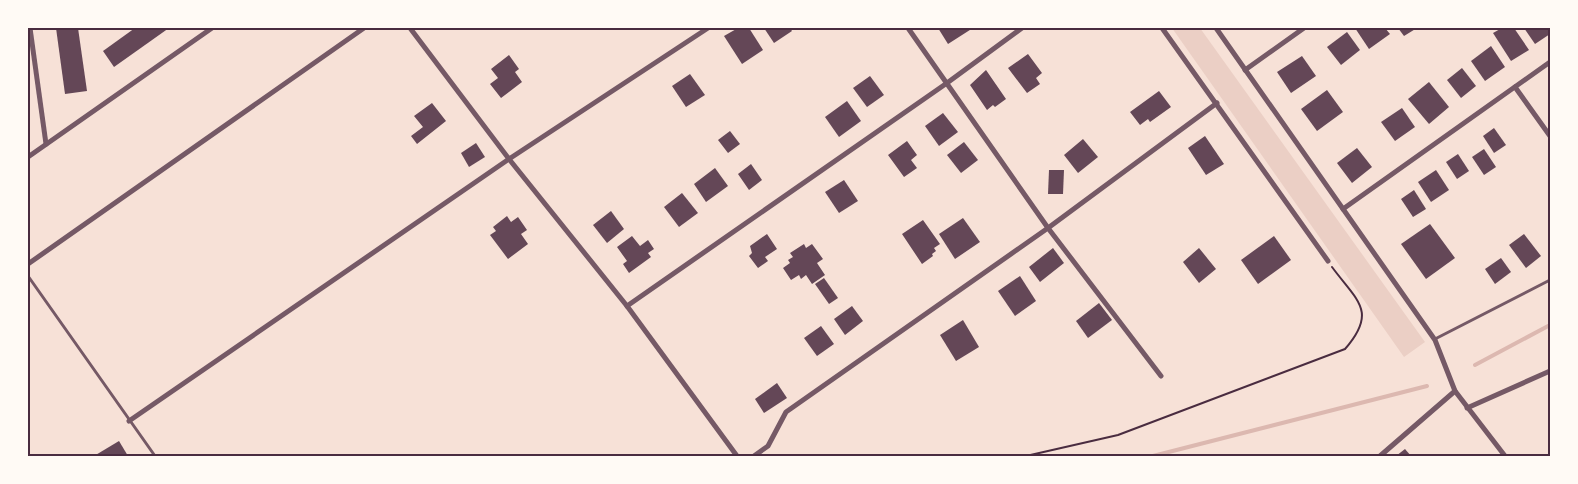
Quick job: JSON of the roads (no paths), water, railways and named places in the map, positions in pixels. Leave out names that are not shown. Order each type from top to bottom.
[{"type":"street","points":[[30,28],[46,144]]},
{"type":"street","points":[[28,157],[212,28]]},
{"type":"street","points":[[28,264],[364,28]]},
{"type":"street","points":[[410,28],[509,159],[627,306],[737,456]]},
{"type":"street","points":[[129,420],[509,159],[708,28]]},
{"type":"street","points":[[908,28],[1048,228],[1161,376]]},
{"type":"street","points":[[627,306],[947,83],[1022,28]]},
{"type":"street","points":[[1162,28],[1328,261]]},
{"type":"street","points":[[1216,28],[1435,340],[1455,391],[1504,456]]},
{"type":"street","points":[[1245,70],[1304,28]]},
{"type":"street","points":[[1343,209],[1550,62]]},
{"type":"street","points":[[1515,87],[1550,136]]},
{"type":"street","points":[[754,456],[768,446],[786,412],[1048,228],[1217,103]]},
{"type":"street","points":[[1467,408],[1550,371]]},
{"type":"street","points":[[1380,456],[1455,391]]},
{"type":"lane","points":[[28,276],[155,456]]},
{"type":"lane","points":[[1435,340],[1550,280]]},
{"type":"waterway","points":[[1475,365],[1550,325]]},
{"type":"waterway","points":[[1153,456],[1427,386]]}]
